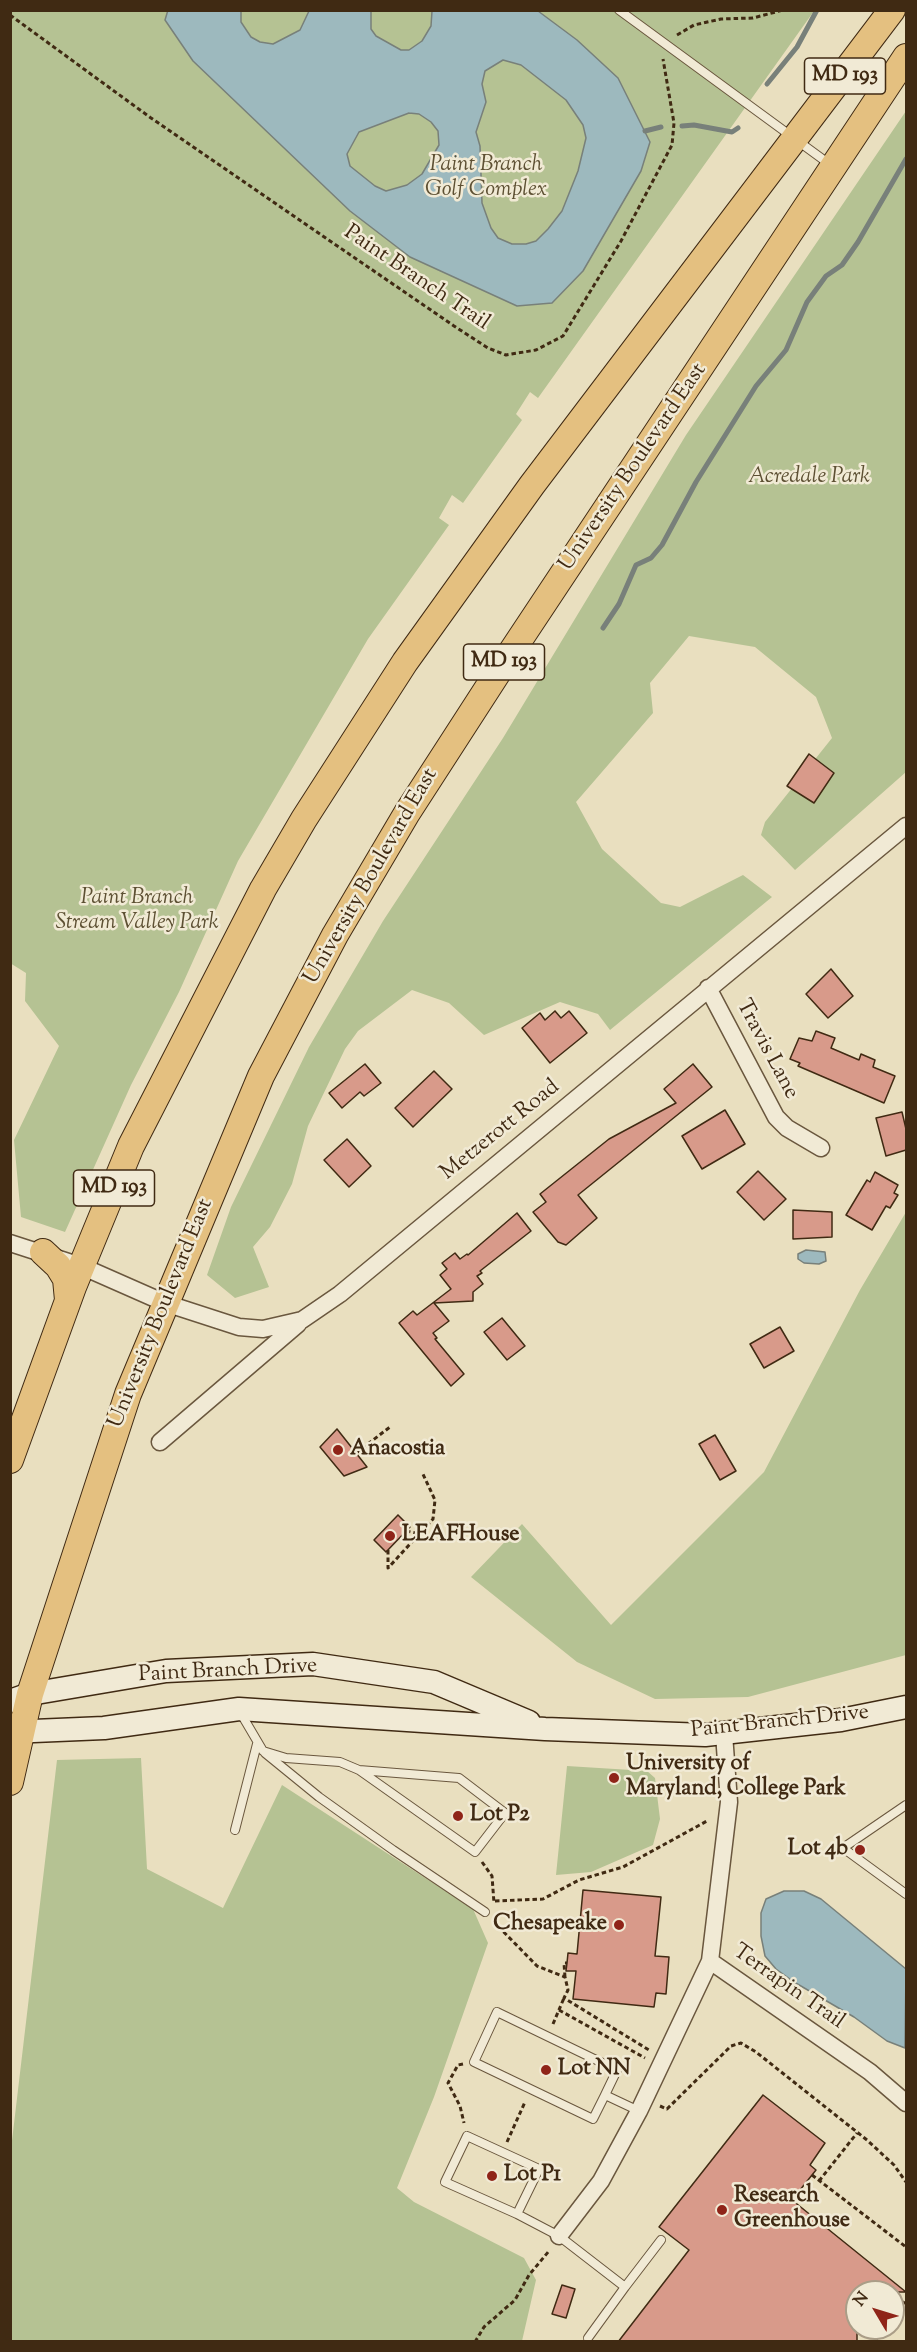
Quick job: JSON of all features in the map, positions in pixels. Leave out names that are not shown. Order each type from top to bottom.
[{"type":"main road","name":"MD 193","points":[[10,1460],[81,1266],[131,1146],[263,889],[335,768],[405,662],[532,485],[892,10]]},
{"type":"main road","name":"University Boulevard East","points":[[10,1782],[20,1697],[128,1394],[261,1076],[353,904],[407,813],[906,57]]},
{"type":"main road","points":[[43,1252],[58,1266],[66,1279],[68,1300]]},
{"type":"street","name":"Metzerott Road","points":[[10,1243],[81,1266],[165,1304],[251,1329],[263,1329],[302,1320],[340,1294],[906,826]]},
{"type":"street","name":"Travis Lane","points":[[708,988],[777,1117],[799,1136],[820,1148]]},
{"type":"street","points":[[160,1442],[302,1320]]},
{"type":"street","name":"Paint Branch Drive","points":[[20,1697],[166,1671],[313,1664],[434,1682],[545,1729]]},
{"type":"street","name":"Paint Branch Drive","points":[[16,1733],[104,1728],[239,1709],[545,1729],[724,1734],[841,1720],[906,1707]]},
{"type":"street","name":"Terrapin Trail","points":[[724,1734],[729,1802],[710,1961],[870,2072],[906,2103]]},
{"type":"street","points":[[559,2236],[601,2181],[641,2105],[710,1961]]},
{"type":"lane","points":[[619,10],[834,167]]},
{"type":"lane","points":[[239,1709],[260,1747],[375,1838],[485,1912]]},
{"type":"lane","points":[[260,1747],[286,1758],[340,1762],[359,1770],[475,1852],[505,1813],[459,1778],[359,1770]]},
{"type":"lane","points":[[235,1830],[260,1747]]},
{"type":"lane","points":[[906,1805],[843,1848],[906,1894]]},
{"type":"lane","points":[[497,2012],[617,2070],[605,2095],[593,2119],[474,2062],[497,2012]]},
{"type":"lane","points":[[605,2095],[641,2105]]},
{"type":"lane","points":[[517,2214],[539,2169],[466,2136],[445,2182],[517,2214],[559,2236],[625,2287]]},
{"type":"lane","points":[[588,2338],[661,2240]]},
{"type":"path","points":[[677,35],[694,25],[721,19],[753,18],[783,10]]},
{"type":"path","name":"Paint Branch Trail","points":[[10,15],[151,118],[454,326],[488,348],[506,355],[536,350],[563,336],[621,241],[672,146],[674,123],[663,61]]},
{"type":"path","points":[[356,1454],[390,1426]]},
{"type":"path","points":[[388,1550],[388,1568],[433,1519],[435,1504],[432,1489],[422,1472]]},
{"type":"path","points":[[406,1531],[421,1534]]},
{"type":"path","points":[[565,1977],[537,1966],[485,1912],[495,1901],[543,1899],[579,1880],[623,1868],[707,1821]]},
{"type":"path","points":[[475,1852],[492,1876],[495,1901]]},
{"type":"path","points":[[567,1963],[564,1963],[568,1990],[559,2010],[649,2061]]},
{"type":"path","points":[[564,1998],[654,2052]]},
{"type":"path","points":[[641,2105],[667,2109],[731,2046],[741,2043],[756,2052],[858,2133],[894,2165],[906,2182]]},
{"type":"path","points":[[466,2136],[460,2106],[448,2083],[458,2066],[474,2062]]},
{"type":"path","points":[[512,2129],[521,2111]]},
{"type":"path","points":[[819,2181],[858,2133]]},
{"type":"path","points":[[812,2175],[906,2247]]},
{"type":"path","points":[[475,2342],[484,2327],[515,2300],[529,2275],[559,2236]]},
{"type":"green space","points":[[10,11],[814,11],[538,398],[530,392],[516,414],[522,420],[463,503],[452,495],[439,518],[449,525],[368,639],[238,861],[179,992],[131,1085],[65,1232],[21,1217],[14,1140],[59,1046],[25,1001],[26,973],[10,963]]},
{"type":"green space","name":"Acredale Park","points":[[906,111],[906,772],[795,870],[761,835],[765,822],[832,738],[816,697],[755,647],[689,636],[650,683],[653,713],[576,802],[602,849],[661,903],[680,907],[743,875],[772,897],[610,1030],[598,1014],[560,1002],[484,1035],[449,1003],[412,990],[358,1031],[345,1049],[308,1126],[292,1184],[270,1227],[253,1247],[269,1287],[235,1298],[207,1275],[231,1207],[309,1047],[383,921],[503,738],[686,435]]},
{"type":"green space","points":[[906,1212],[906,1655],[748,1697],[655,1699],[577,1662],[471,1577],[522,1524],[611,1625],[764,1472],[860,1290]]},
{"type":"green space","points":[[141,1758],[147,1869],[223,1908],[282,1785],[473,1909],[488,1943],[434,2097],[397,2188],[414,2202],[524,2258],[536,2280],[522,2341],[11,2341],[11,2149],[57,1760]]},
{"type":"green space","points":[[567,1766],[647,1771],[655,1778],[660,1819],[653,1845],[591,1872],[556,1875]]},
{"type":"water","points":[[168,10],[241,11],[241,22],[251,37],[260,42],[273,44],[300,30],[309,11],[371,11],[371,29],[376,36],[401,50],[409,50],[422,41],[431,26],[432,11],[538,11],[577,40],[618,78],[650,142],[641,171],[583,271],[552,303],[517,306],[410,257],[350,211],[193,61],[165,20]],"holes":[[[503,60],[521,65],[566,100],[583,125],[586,138],[578,171],[562,211],[536,241],[526,244],[512,244],[498,238],[491,228],[482,203],[480,146],[476,132],[486,102],[482,84],[485,71]],[[409,113],[419,114],[431,122],[438,131],[439,145],[422,174],[407,185],[386,191],[375,186],[350,166],[347,154],[359,132]]]},
{"type":"water","points":[[806,1250],[825,1252],[826,1261],[819,1264],[804,1263],[798,1259],[798,1254]]},
{"type":"water","points":[[784,1891],[804,1891],[821,1899],[906,1969],[905,2048],[887,2041],[854,2017],[794,1982],[776,1969],[765,1956],[761,1936],[761,1913],[766,1899]]},
{"type":"building","points":[[809,754],[834,773],[814,803],[787,786]]},
{"type":"building","points":[[831,969],[853,996],[828,1018],[806,994]]},
{"type":"building","points":[[555,1011],[561,1018],[569,1011],[587,1033],[550,1063],[522,1028],[540,1013],[545,1020]]},
{"type":"building","points":[[816,1031],[835,1038],[831,1048],[859,1060],[861,1054],[875,1060],[873,1067],[895,1076],[884,1103],[798,1066],[800,1063],[790,1059],[799,1038],[812,1041]]},
{"type":"building","points":[[365,1064],[381,1083],[364,1096],[360,1092],[342,1108],[329,1093]]},
{"type":"building","points":[[693,1064],[712,1087],[578,1195],[597,1218],[566,1245],[558,1242],[533,1212],[546,1202],[540,1194],[609,1139],[676,1103],[664,1089]]},
{"type":"building","points":[[434,1071],[452,1089],[413,1127],[395,1108]]},
{"type":"building","points":[[725,1110],[745,1144],[702,1169],[682,1136]]},
{"type":"building","points":[[902,1112],[906,1129],[906,1150],[886,1156],[876,1118]]},
{"type":"building","points":[[347,1139],[371,1166],[349,1187],[324,1160]]},
{"type":"building","points":[[758,1171],[786,1199],[764,1220],[737,1192]]},
{"type":"building","points":[[875,1172],[898,1185],[894,1193],[898,1195],[890,1208],[886,1206],[872,1230],[846,1215],[867,1180],[870,1182]]},
{"type":"building","points":[[793,1210],[832,1212],[832,1237],[793,1239]]},
{"type":"building","points":[[517,1213],[531,1231],[480,1271],[482,1273],[477,1276],[483,1284],[473,1292],[473,1301],[434,1303],[449,1321],[433,1333],[437,1338],[435,1339],[464,1374],[451,1386],[399,1323],[413,1311],[417,1315],[451,1289],[440,1275],[447,1269],[442,1263],[455,1253],[460,1259],[468,1255]]},
{"type":"building","points":[[502,1318],[525,1346],[507,1360],[484,1332]]},
{"type":"building","points":[[780,1327],[794,1351],[764,1368],[750,1344]]},
{"type":"building","name":"Anacostia","points":[[337,1429],[367,1467],[344,1476],[320,1447]]},
{"type":"building","points":[[715,1435],[736,1471],[720,1480],[699,1444]]},
{"type":"building","name":"LEAFHouse","points":[[398,1515],[410,1527],[386,1552],[374,1540]]},
{"type":"building","name":"Chesapeake","points":[[583,1890],[661,1897],[655,1956],[669,1957],[666,1994],[656,1993],[654,2007],[573,1999],[576,1971],[566,1971],[568,1953],[577,1954]]},
{"type":"building","points":[[763,2095],[825,2143],[810,2165],[816,2170],[792,2200],[891,2280],[845,2280],[845,2340],[857,2340],[857,2342],[618,2342],[689,2250],[659,2227]]},
{"type":"building","points":[[562,2285],[575,2289],[566,2318],[552,2314]]},
{"type":"waterway","points":[[767,84],[797,47],[817,10]]},
{"type":"waterway","points":[[682,126],[694,125],[732,132],[738,128]]},
{"type":"waterway","points":[[645,131],[661,127]]},
{"type":"waterway","points":[[603,628],[619,604],[636,565],[651,558],[662,545],[696,482],[756,386],[786,350],[807,302],[826,276],[842,265],[858,242],[906,159]]},
{"type":"place","name":"Anacostia","points":[[338,1450]]},
{"type":"place","name":"LEAFHouse","points":[[390,1536]]},
{"type":"place","name":"University of Maryland, College Park","points":[[614,1778]]},
{"type":"place","name":"Lot P2","points":[[458,1816]]},
{"type":"place","name":"Lot 4b","points":[[860,1850]]},
{"type":"place","name":"Chesapeake","points":[[619,1925]]},
{"type":"place","name":"Lot NN","points":[[546,2070]]},
{"type":"place","name":"Lot P1","points":[[492,2176]]},
{"type":"place","name":"Research Greenhouse","points":[[722,2210]]},
{"type":"park label","name":"Paint Branch Golf Complex","points":[[486,178]]},
{"type":"park label","name":"Paint Branch Stream Valley Park","points":[[137,912]]}]
